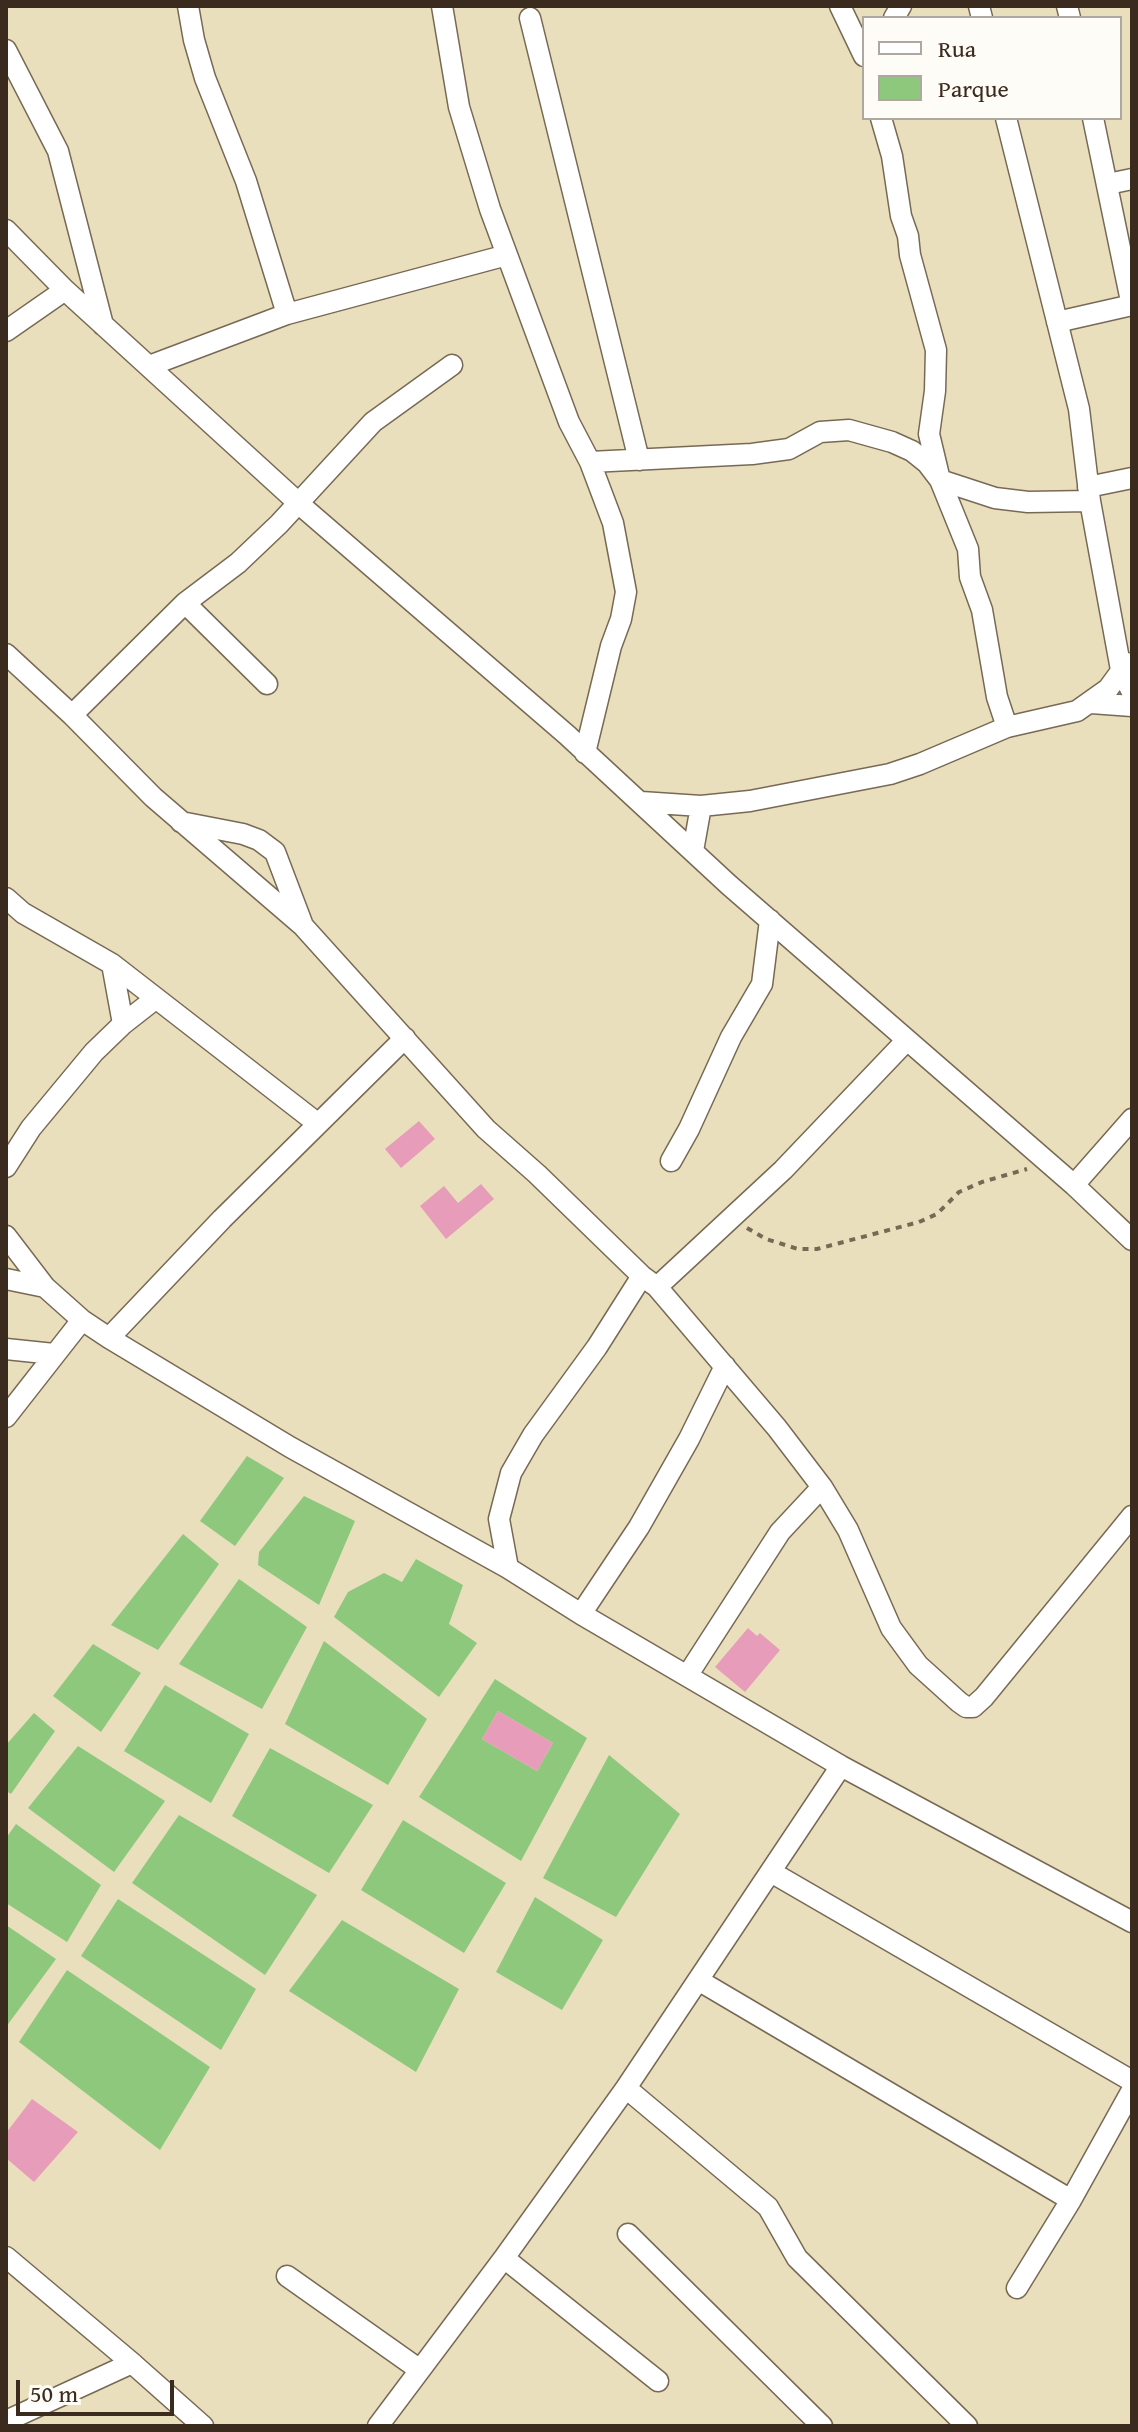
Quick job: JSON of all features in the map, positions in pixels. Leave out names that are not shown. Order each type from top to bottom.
[{"type":"street","points":[[188,6],[205,78],[246,181],[287,314]]},
{"type":"street","points":[[442,6],[459,107],[507,255],[569,422],[590,462],[610,512],[626,592],[585,753]]},
{"type":"street","points":[[840,6],[862,52]]},
{"type":"street","points":[[530,18],[639,460]]},
{"type":"street","points":[[7,57],[58,151],[103,325]]},
{"type":"street","points":[[882,120],[892,156],[910,255],[936,350],[935,391],[929,434],[940,480],[968,549],[970,577],[982,610],[997,697],[1007,727]]},
{"type":"street","points":[[1006,120],[1079,409],[1089,494],[1132,692]]},
{"type":"street","points":[[1057,322],[1132,306],[1093,120]]},
{"type":"street","points":[[1108,184],[1132,179]]},
{"type":"street","points":[[6,230],[65,290],[373,569],[431,615],[770,920],[1074,1185],[1132,1240]]},
{"type":"street","points":[[149,366],[287,314],[507,255]]},
{"type":"street","points":[[6,331],[65,290]]},
{"type":"street","points":[[72,715],[185,603],[238,563],[373,422],[452,365]]},
{"type":"street","points":[[590,462],[752,454],[789,449],[820,432],[849,430],[912,451],[927,463],[940,480],[995,498],[1028,502],[1089,494],[1132,478]]},
{"type":"street","points":[[185,603],[267,684]]},
{"type":"street","points":[[6,654],[181,822],[303,926],[486,1129],[650,1282],[725,1366],[822,1487],[848,1530],[891,1628],[918,1665],[966,1707],[973,1707],[984,1697],[1132,1516]]},
{"type":"street","points":[[641,802],[701,806],[750,801],[890,774],[1007,727],[1077,711],[1108,689],[1126,663]]},
{"type":"street","points":[[1091,703],[1132,706]]},
{"type":"street","points":[[693,851],[701,806]]},
{"type":"street","points":[[181,822],[243,834],[259,840],[275,852],[303,926]]},
{"type":"street","points":[[6,898],[23,913],[112,964],[317,1123]]},
{"type":"street","points":[[671,1161],[731,1037],[762,984],[770,920]]},
{"type":"street","points":[[112,964],[123,1024]]},
{"type":"street","points":[[6,1167],[60,1091],[123,1024],[155,999]]},
{"type":"street","points":[[109,1338],[317,1123],[405,1038]]},
{"type":"street","points":[[508,1568],[499,1519],[511,1473],[533,1435],[597,1347],[650,1282],[731,1218],[783,1170],[907,1040]]},
{"type":"street","points":[[1074,1185],[1132,1119]]},
{"type":"street","points":[[6,1236],[45,1287],[82,1320],[109,1338],[290,1447],[508,1568],[841,1766],[1132,1922]]},
{"type":"street","points":[[6,1279],[45,1287]]},
{"type":"street","points":[[6,1417],[82,1320]]},
{"type":"street","points":[[6,1349],[54,1354]]},
{"type":"street","points":[[581,1614],[639,1527],[689,1439],[725,1366]]},
{"type":"street","points":[[687,1676],[780,1532],[822,1487]]},
{"type":"street","points":[[378,2426],[626,2088],[841,1766]]},
{"type":"street","points":[[771,1872],[1132,2081]]},
{"type":"street","points":[[698,1980],[1071,2200]]},
{"type":"street","points":[[626,2088],[768,2207],[797,2258],[967,2426]]},
{"type":"street","points":[[1017,2288],[1071,2200],[1132,2090]]},
{"type":"street","points":[[628,2234],[822,2426]]},
{"type":"street","points":[[6,2257],[132,2363],[193,2423]]},
{"type":"street","points":[[504,2258],[658,2381]]},
{"type":"street","points":[[287,2276],[420,2370]]},
{"type":"street","points":[[6,2421],[132,2363]]},
{"type":"path","points":[[731,1218],[766,1239],[798,1249],[817,1249],[919,1222],[937,1214],[959,1192],[1048,1163]]},
{"type":"green space","points":[[247,1456],[284,1478],[235,1546],[200,1521]]},
{"type":"green space","points":[[304,1496],[355,1521],[319,1605],[258,1565],[259,1552]]},
{"type":"green space","points":[[183,1534],[219,1564],[158,1650],[111,1625]]},
{"type":"green space","points":[[416,1559],[463,1585],[449,1624],[477,1643],[439,1697],[334,1617],[348,1592],[384,1573],[402,1582]]},
{"type":"green space","points":[[239,1579],[307,1627],[262,1709],[179,1664]]},
{"type":"green space","points":[[324,1641],[427,1719],[388,1785],[285,1724]]},
{"type":"green space","points":[[93,1644],[141,1673],[101,1732],[53,1696]]},
{"type":"green space","points":[[495,1679],[587,1738],[521,1861],[419,1797]],"holes":[[[498,1711],[553,1743],[537,1771],[482,1739]]]},
{"type":"green space","points":[[165,1685],[249,1734],[211,1803],[124,1751]]},
{"type":"green space","points":[[34,1713],[55,1731],[11,1794],[6,1791],[6,1745]]},
{"type":"green space","points":[[78,1746],[165,1801],[114,1872],[28,1808]]},
{"type":"green space","points":[[270,1748],[373,1805],[329,1873],[232,1816]]},
{"type":"green space","points":[[609,1755],[680,1814],[616,1917],[543,1878]]},
{"type":"green space","points":[[179,1815],[317,1895],[265,1975],[132,1883]]},
{"type":"green space","points":[[403,1820],[506,1883],[464,1953],[361,1890]]},
{"type":"green space","points":[[16,1824],[101,1885],[67,1942],[6,1903],[6,1838]]},
{"type":"green space","points":[[535,1897],[603,1940],[562,2010],[496,1972]]},
{"type":"green space","points":[[118,1899],[256,1989],[221,2050],[81,1956]]},
{"type":"green space","points":[[342,1920],[459,1989],[416,2072],[289,1991]]},
{"type":"green space","points":[[6,1925],[56,1959],[6,2027]]},
{"type":"green space","points":[[67,1970],[210,2067],[160,2150],[19,2042]]},
{"type":"building","points":[[419,1121],[435,1139],[401,1168],[385,1149]]},
{"type":"building","points":[[481,1184],[494,1199],[446,1239],[420,1206],[444,1186],[458,1203]]},
{"type":"building","points":[[748,1628],[757,1636],[760,1633],[780,1650],[745,1692],[715,1667]]},
{"type":"building","points":[[498,1711],[553,1743],[537,1771],[482,1739]]},
{"type":"building","points":[[32,2099],[78,2132],[34,2182],[6,2158],[6,2133]]}]
